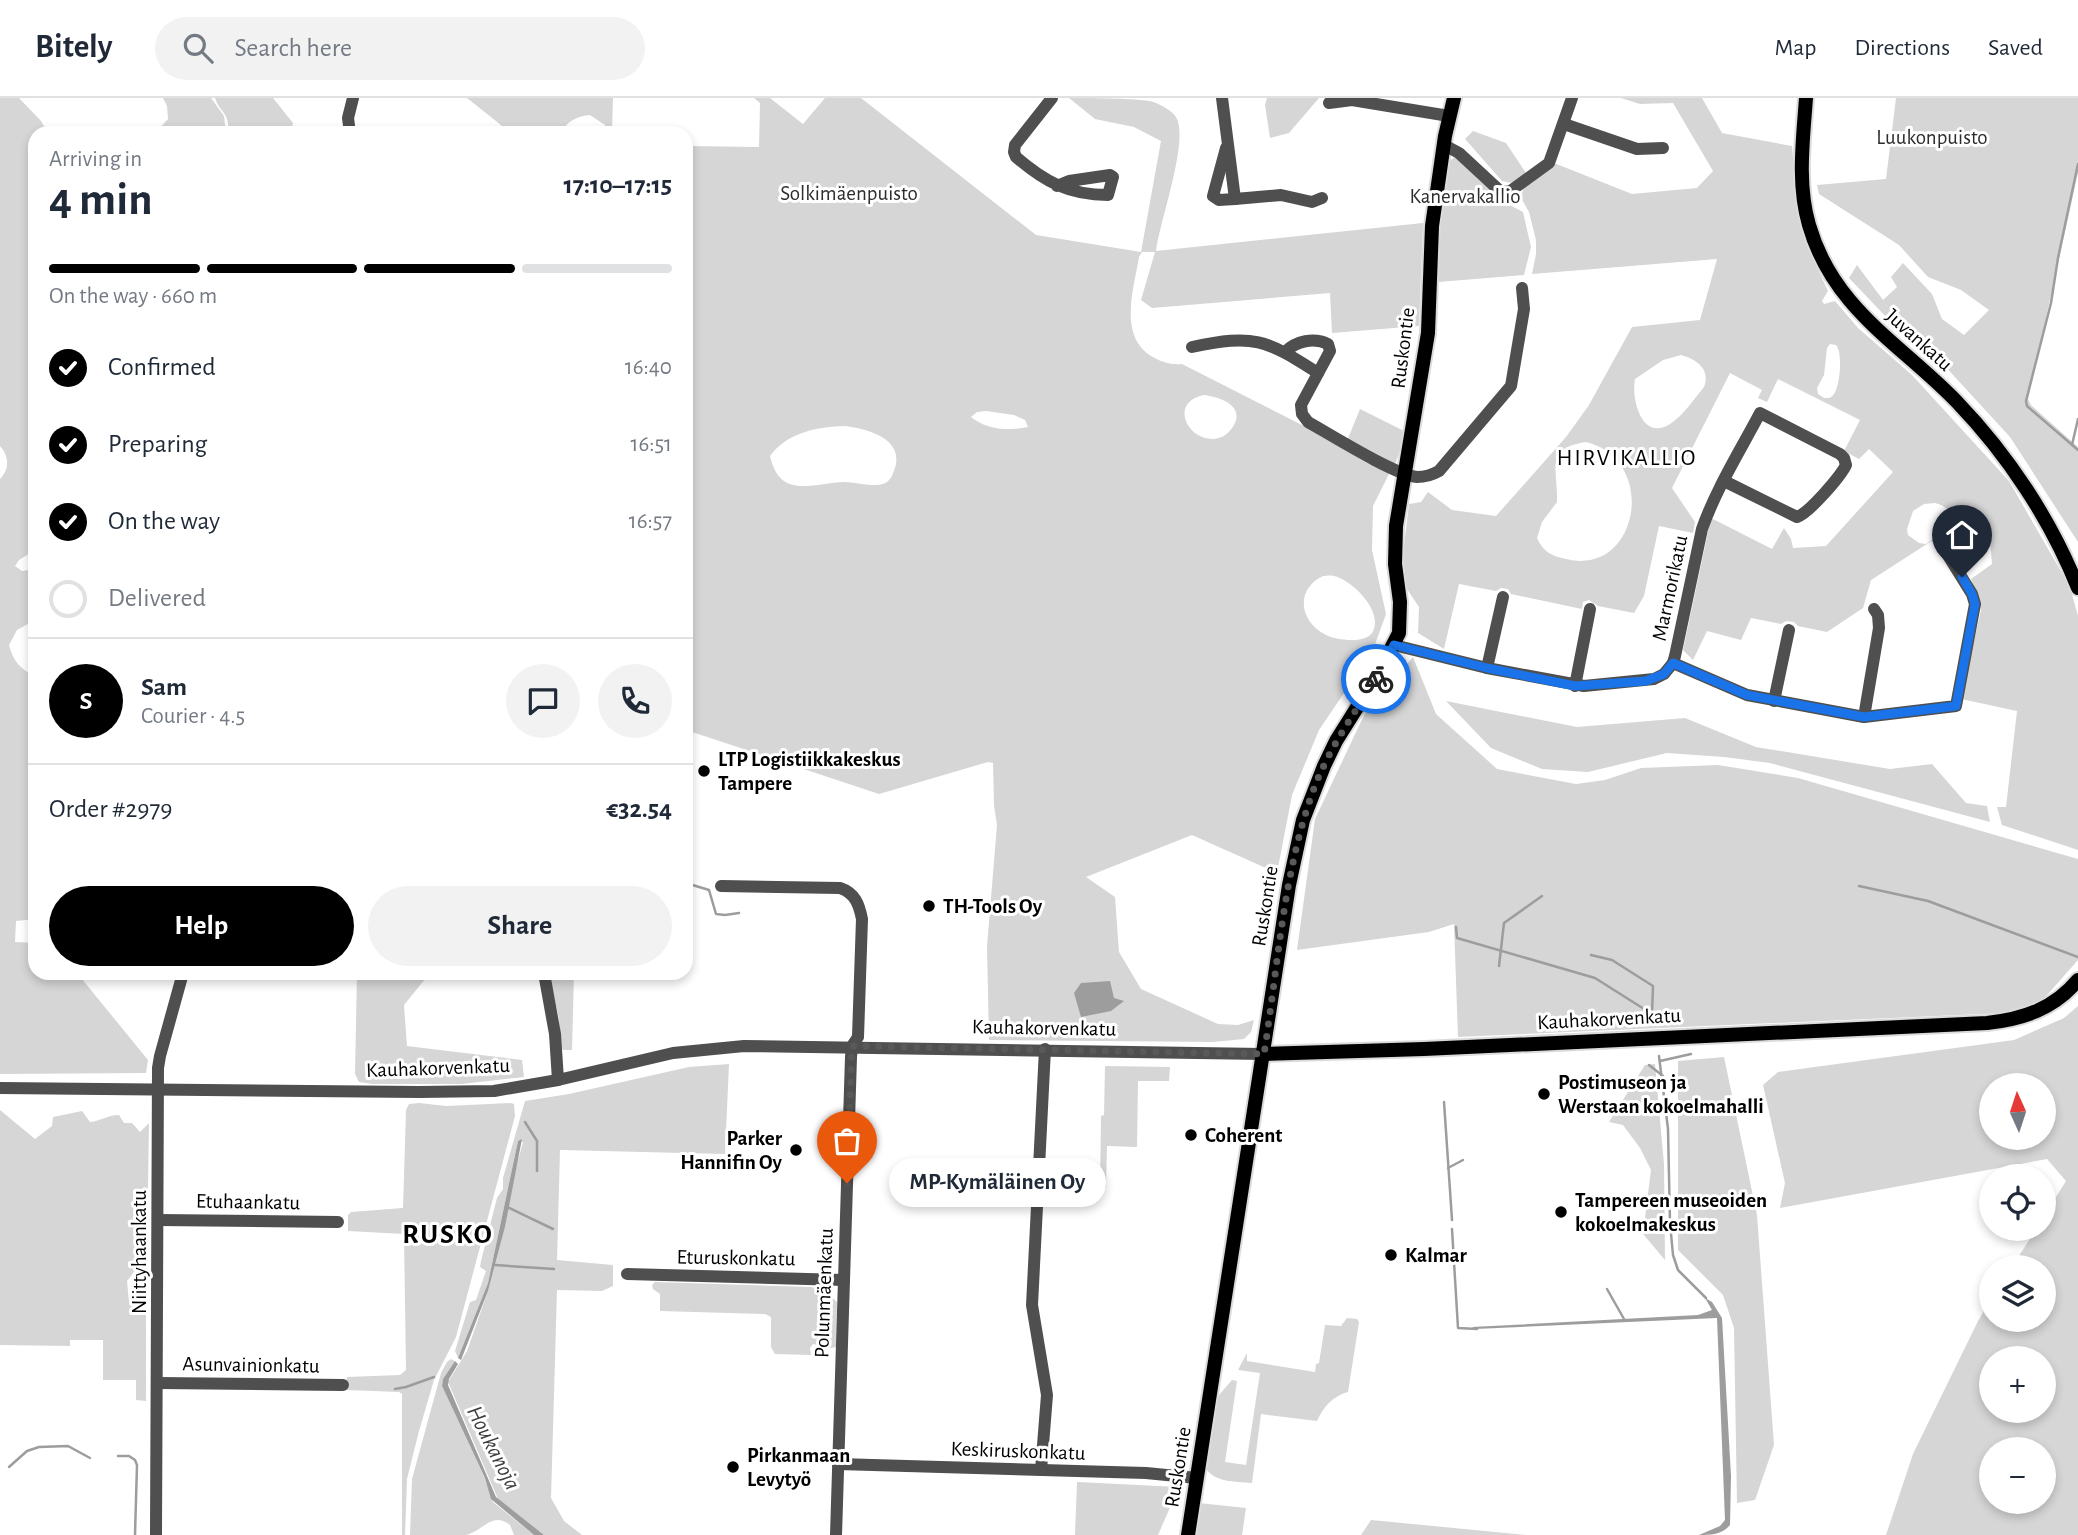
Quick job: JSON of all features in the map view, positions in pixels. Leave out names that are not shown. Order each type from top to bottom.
[{"type":"main road","name":"Ruskontie","points":[[1188,1535],[1289,885],[1303,820],[1336,741],[1399,633],[1394,546],[1428,333],[1430,242],[1444,145],[1454,98]]},
{"type":"main road","name":"Juvankatu","points":[[1806,98],[1802,173],[1805,205],[1813,237],[1829,272],[1858,313],[1954,399],[2006,462],[2045,521],[2078,589]]},
{"type":"main road","name":"Kauhakorvenkatu","points":[[1264,1054],[1987,1023],[2026,1017],[2046,1008],[2078,980]]},
{"type":"street","points":[[349,126],[348,118],[353,98]]},
{"type":"street","points":[[1052,98],[1017,142],[1014,152],[1016,158],[1058,186]]},
{"type":"street","points":[[1222,98],[1235,198]]},
{"type":"street","points":[[1444,145],[1459,153],[1505,193],[1513,191],[1549,163],[1572,98]]},
{"type":"street","points":[[1329,103],[1352,100],[1449,116]]},
{"type":"street","points":[[1564,124],[1637,149],[1663,148]]},
{"type":"street","points":[[1227,145],[1213,196],[1219,200],[1281,195],[1312,202],[1322,198]]},
{"type":"street","points":[[1285,352],[1291,346],[1307,341],[1322,341],[1328,344],[1330,351],[1301,405],[1308,422],[1405,473],[1416,477],[1430,476],[1438,471],[1511,386],[1524,310],[1522,288]]},
{"type":"street","points":[[1192,347],[1246,339],[1261,341],[1285,352],[1318,373]]},
{"type":"street","name":"Marmorikatu","points":[[1394,645],[1575,686],[1646,681],[1664,674],[1673,663],[1702,529],[1724,481],[1760,413],[1844,458],[1845,468],[1805,513],[1797,517],[1724,481]]},
{"type":"street","points":[[1673,663],[1747,695],[1864,717],[1956,706],[1975,604],[1972,594],[1941,544]]},
{"type":"street","points":[[1487,668],[1503,597]]},
{"type":"street","points":[[1864,717],[1879,628],[1878,615],[1874,608]]},
{"type":"street","points":[[1575,686],[1590,609]]},
{"type":"street","points":[[1774,701],[1789,630]]},
{"type":"street","name":"Polunmäenkatu","points":[[721,886],[830,887],[848,891],[859,905],[862,929],[858,1037],[852,1046],[836,1535]]},
{"type":"street","name":"Niittyhaankatu","points":[[156,1535],[160,1056],[181,980]]},
{"type":"street","points":[[545,980],[555,1034],[558,1080]]},
{"type":"street","name":"Kauhakorvenkatu","points":[[0,1088],[494,1091],[704,1048],[852,1046],[1264,1054]]},
{"type":"street","points":[[1041,1470],[1047,1395],[1032,1308],[1045,1049]]},
{"type":"street","name":"Etuhaankatu","points":[[158,1220],[338,1222]]},
{"type":"street","name":"Eturuskonkatu","points":[[626,1275],[844,1280]]},
{"type":"street","name":"Asunvainionkatu","points":[[158,1383],[343,1385]]},
{"type":"street","name":"Keskiruskonkatu","points":[[838,1464],[1146,1473],[1197,1478]]},
{"type":"green space","points":[[0,98],[19,98],[44,126],[28,126],[28,554],[15,566],[22,571],[28,570],[28,624],[17,630],[9,645],[18,664],[28,672],[28,920],[16,921],[15,942],[28,943],[28,980],[83,980],[148,1060],[146,1073],[0,1074],[0,479],[7,463],[0,446]]},
{"type":"green space","points":[[163,98],[211,98],[224,116],[225,126],[162,126],[168,119]]},
{"type":"green space","points":[[215,98],[273,98],[293,123],[292,126],[228,126]]},
{"type":"green space","points":[[467,98],[613,98],[612,126],[605,126],[590,115],[573,120],[566,126],[502,126]]},
{"type":"green space","name":"Solkimäenpuisto","points":[[754,98],[770,98],[803,124],[825,98],[861,98],[1036,235],[1141,252],[1161,141],[1134,127],[1095,119],[1069,98],[1150,101],[1173,113],[1179,131],[1176,164],[1156,251],[1423,223],[1419,326],[1332,333],[1330,293],[1152,308],[1141,300],[1155,252],[1142,252],[1139,257],[1132,296],[1131,324],[1134,336],[1151,356],[1166,363],[1182,364],[1345,447],[1389,474],[1373,506],[1372,550],[1386,614],[1373,650],[1319,730],[1292,795],[1277,873],[1192,835],[1086,877],[1115,897],[1119,952],[1141,989],[1218,1024],[1238,1025],[1254,1020],[1251,1032],[1244,1039],[1213,1042],[989,1040],[987,946],[997,825],[993,763],[988,762],[879,794],[693,732],[693,146],[759,147],[760,103]],"holes":[[[1204,395],[1228,403],[1236,411],[1235,423],[1224,436],[1213,439],[1202,437],[1187,424],[1186,407],[1192,400]],[[977,412],[1014,415],[1025,420],[1028,427],[991,427],[971,417]],[[845,426],[873,433],[889,442],[896,458],[889,480],[877,485],[845,482],[799,486],[781,479],[770,456],[785,441],[804,432]],[[1323,576],[1341,579],[1365,598],[1374,616],[1372,633],[1363,639],[1331,637],[1310,622],[1304,606],[1305,597],[1308,589]]]},
{"type":"green space","points":[[1267,98],[1319,98],[1289,133],[1270,138],[1265,105]]},
{"type":"green space","points":[[1621,98],[1702,98],[1722,133],[1792,146],[1798,217],[1808,248],[1828,291],[1822,301],[1824,304],[1835,301],[1858,328],[1912,375],[2009,481],[2070,587],[2078,616],[2078,850],[2002,825],[1997,807],[2006,807],[2017,711],[1961,699],[1981,610],[1971,579],[1992,564],[1990,539],[1972,515],[1871,580],[1863,608],[1827,632],[1798,626],[1794,622],[1786,621],[1781,624],[1751,618],[1741,640],[1707,631],[1693,660],[1683,650],[1711,518],[1772,549],[1784,528],[1793,548],[1826,546],[1893,472],[1869,449],[1859,459],[1844,451],[1860,420],[1778,379],[1767,402],[1758,398],[1762,390],[1730,373],[1672,488],[1695,522],[1693,533],[1659,526],[1644,596],[1634,613],[1598,606],[1589,600],[1583,602],[1582,609],[1511,594],[1508,589],[1501,588],[1496,591],[1459,584],[1444,649],[1418,633],[1419,607],[1403,583],[1402,563],[1409,504],[1421,502],[1428,492],[1452,510],[1496,516],[1566,437],[1589,405],[1632,327],[1700,320],[1717,259],[1532,274],[1536,240],[1529,212],[1521,198],[1523,189],[1554,163],[1632,194],[1697,188],[1713,171],[1673,103],[1640,104]],"holes":[[[1830,344],[1836,345],[1840,369],[1834,394],[1824,398],[1818,394],[1817,388],[1824,375],[1827,348]],[[1681,355],[1692,359],[1704,370],[1706,381],[1684,412],[1675,421],[1660,428],[1652,427],[1640,416],[1634,387],[1635,379],[1663,360]],[[1586,442],[1609,453],[1624,470],[1631,492],[1631,514],[1624,535],[1610,551],[1591,560],[1566,559],[1548,553],[1537,538],[1542,522],[1557,502],[1556,462],[1564,449]],[[1935,503],[1945,507],[1953,522],[1949,528],[1926,544],[1919,543],[1908,535],[1907,529],[1913,511],[1924,504]]]},
{"type":"green space","name":"Luukonpuisto","points":[[1896,98],[2078,98],[2078,173],[2028,399],[2031,405],[2078,447],[2078,542],[2010,437],[1943,364],[1890,321],[1849,278],[1857,265],[1883,300],[1897,287],[1891,277],[1903,263],[1932,294],[1942,319],[1964,335],[1989,310],[1961,290],[1928,277],[1899,245],[1819,194],[1817,185],[1886,179]]},
{"type":"green space","points":[[1473,131],[1506,143],[1528,176],[1512,183],[1502,181],[1465,139]]},
{"type":"green space","name":"Kanervakallio","points":[[1456,156],[1506,203],[1523,212],[1531,247],[1524,275],[1438,282],[1438,222],[1447,163]]},
{"type":"green space","points":[[1360,409],[1406,432],[1395,465],[1347,441]]},
{"type":"green space","points":[[1413,657],[1436,714],[1497,769],[1576,784],[1605,780],[1641,768],[1718,765],[1798,778],[2078,859],[2078,960],[2041,1002],[2005,1013],[1458,1037],[1454,924],[1429,932],[1297,950],[1315,819],[1365,713]]},
{"type":"green space","points":[[1446,701],[1577,727],[1685,718],[1756,747],[1890,769],[1932,764],[1966,803],[1987,806],[1990,822],[1770,763],[1724,757],[1667,753],[1588,772],[1542,769],[1491,748]]},
{"type":"green space","points":[[357,980],[424,980],[404,1005],[407,1046],[522,1060],[524,1077],[462,1084],[372,1084],[359,1082],[355,1074]]},
{"type":"green space","points":[[551,980],[574,980],[572,1050],[563,1050],[561,1047],[559,1019]]},
{"type":"green space","points":[[2078,1006],[2078,1535],[1886,1535],[1913,1454],[1979,1319],[1979,1332],[2056,1332],[2056,1255],[2020,1255],[2028,1241],[2056,1241],[2056,1197],[2066,1181],[2056,1169],[2056,1164],[2051,1164],[2047,1159],[2020,1164],[1979,1164],[1979,1171],[1780,1208],[1785,1183],[1763,1085],[1778,1072],[2014,1040],[2064,1018]]},
{"type":"green space","points":[[1724,1057],[1757,1215],[1774,1445],[1755,1500],[1737,1503],[1734,1328],[1723,1295],[1678,1250],[1678,1061]]},
{"type":"green space","points":[[729,1064],[725,1154],[560,1150],[557,1260],[613,1265],[613,1286],[602,1291],[557,1290],[551,1498],[564,1521],[582,1535],[544,1535],[498,1499],[448,1382],[467,1351],[488,1291],[523,1142],[518,1141],[488,1283],[458,1358],[455,1351],[470,1302],[476,1300],[486,1271],[480,1267],[481,1261],[497,1198],[503,1189],[503,1178],[525,1101],[689,1067]]},
{"type":"green space","points":[[1655,1064],[1664,1164],[1665,1260],[1643,1234],[1651,1170],[1640,1148],[1623,1125],[1609,1122],[1645,1065]]},
{"type":"green space","points":[[1105,1066],[1170,1067],[1169,1081],[1138,1081],[1137,1147],[1107,1146],[1106,1188],[1100,1188],[1101,1116],[1104,1115]]},
{"type":"green space","points":[[511,1103],[514,1104],[515,1116],[456,1337],[434,1380],[419,1431],[407,1479],[405,1535],[402,1535],[402,1394],[346,1390],[347,1377],[400,1375],[406,1370],[404,1234],[348,1231],[348,1215],[351,1212],[403,1208],[406,1110],[409,1104],[446,1106]]},
{"type":"green space","points":[[0,1110],[35,1139],[52,1126],[53,1117],[82,1111],[90,1122],[119,1115],[124,1123],[132,1123],[140,1132],[149,1123],[147,1255],[127,1281],[129,1302],[146,1308],[146,1401],[136,1400],[136,1380],[103,1380],[103,1340],[70,1340],[70,1346],[0,1345]]},
{"type":"green space","points":[[655,1282],[811,1287],[824,1290],[837,1302],[836,1347],[813,1344],[810,1348],[811,1355],[775,1354],[771,1347],[771,1317],[765,1314],[660,1311],[660,1294],[652,1285]]},
{"type":"green space","points":[[1347,1318],[1357,1319],[1359,1322],[1348,1392],[1329,1403],[1317,1421],[1261,1414],[1252,1483],[1226,1480],[1209,1473],[1205,1468],[1214,1400],[1217,1400],[1232,1380],[1237,1381],[1225,1462],[1246,1465],[1260,1373],[1238,1370],[1247,1353],[1247,1361],[1315,1372],[1325,1325],[1341,1326]]},
{"type":"green space","points":[[451,1359],[455,1361],[443,1379],[442,1386],[485,1478],[493,1502],[534,1535],[514,1535],[510,1525],[498,1520],[466,1535],[410,1535],[412,1479],[441,1373]]},
{"type":"green space","points":[[1077,1482],[1179,1487],[1158,1535],[1075,1535]]},
{"type":"green space","points":[[1199,1503],[1246,1508],[1242,1535],[1194,1535]]},
{"type":"green space","points":[[1371,1520],[1527,1535],[1361,1535]]},
{"type":"shaded area","points":[[1110,981],[1114,998],[1124,1001],[1111,1011],[1081,1017],[1074,993],[1081,983]]},
{"type":"shaded area","points":[[522,1139],[505,1227],[488,1291],[461,1360],[458,1358],[488,1283],[518,1141]]},
{"type":"shaded area","points":[[1705,1298],[1712,1302],[1722,1318],[1731,1476],[1730,1525],[1720,1533],[1699,1535],[1720,1526],[1725,1520],[1717,1318],[1475,1329],[1472,1327],[1698,1315],[1712,1310]]},
{"type":"shaded area","points":[[455,1361],[458,1364],[448,1385],[496,1497],[544,1535],[534,1535],[491,1499],[485,1478],[442,1386],[443,1379]]},
{"type":"waterway","points":[[2078,164],[2051,303],[2026,401],[2027,406],[2078,450]]},
{"type":"waterway","points":[[2072,445],[2078,419]]},
{"type":"waterway","points":[[693,885],[709,890],[716,914],[739,913]]},
{"type":"waterway","points":[[1859,886],[1928,901],[2078,957]]},
{"type":"waterway","points":[[1499,966],[1504,923],[1542,896]]},
{"type":"waterway","points":[[1456,927],[1457,938],[1595,978],[1652,1014]]},
{"type":"waterway","points":[[1591,955],[1612,960],[1653,986],[1652,1014],[1656,1023]]},
{"type":"waterway","points":[[1660,1061],[1691,1054]]},
{"type":"waterway","points":[[1659,1056],[1668,1129],[1673,1255],[1678,1270],[1706,1298]]},
{"type":"waterway","points":[[1649,1065],[1663,1076]]},
{"type":"waterway","points":[[1444,1102],[1452,1220]]},
{"type":"waterway","points":[[525,1122],[537,1141],[537,1171]]},
{"type":"waterway","points":[[1448,1168],[1463,1160]]},
{"type":"waterway","points":[[507,1207],[553,1229]]},
{"type":"waterway","points":[[1452,1229],[1458,1328],[1477,1329]]},
{"type":"waterway","points":[[495,1265],[554,1269]]},
{"type":"waterway","points":[[1607,1289],[1624,1319]]},
{"type":"waterway","points":[[395,1389],[434,1377]]},
{"type":"waterway","points":[[9,1467],[27,1451],[39,1447],[68,1446],[90,1458]]},
{"type":"waterway","points":[[118,1456],[129,1456],[137,1465],[135,1535]]},
{"type":"way so far","points":[[847,1183],[852,1046],[1264,1054],[1289,885],[1303,820],[1336,741],[1376,679]]},
{"type":"place","name":"LTP Logistiikkakeskus Tampere","points":[[704,771]]},
{"type":"place","name":"TH-Tools Oy","points":[[929,906]]},
{"type":"place","name":"Postimuseon ja Werstaan kokoelmahalli","points":[[1544,1094]]},
{"type":"place","name":"Coherent","points":[[1191,1135]]},
{"type":"place","name":"Parker Hannifin Oy","points":[[796,1150]]},
{"type":"place","name":"MP-Kymäläinen Oy","points":[[847,1183]]},
{"type":"place","name":"Tampereen museoiden kokoelmakeskus","points":[[1561,1212]]},
{"type":"place","name":"Kalmar","points":[[1391,1255]]},
{"type":"place","name":"Pirkanmaan Levytyö","points":[[733,1467]]},
{"type":"district","name":"HIRVIKALLIO","points":[[1627,458]]},
{"type":"district","name":"RUSKO","points":[[448,1235]]},
{"type":"route","points":[[1376,679],[1394,645],[1418,653],[1584,687],[1654,679],[1664,674],[1673,663],[1747,695],[1864,717],[1956,706],[1975,604],[1962,577]]},
{"type":"water label","name":"Houkanoja","points":[[493,1448]]}]
